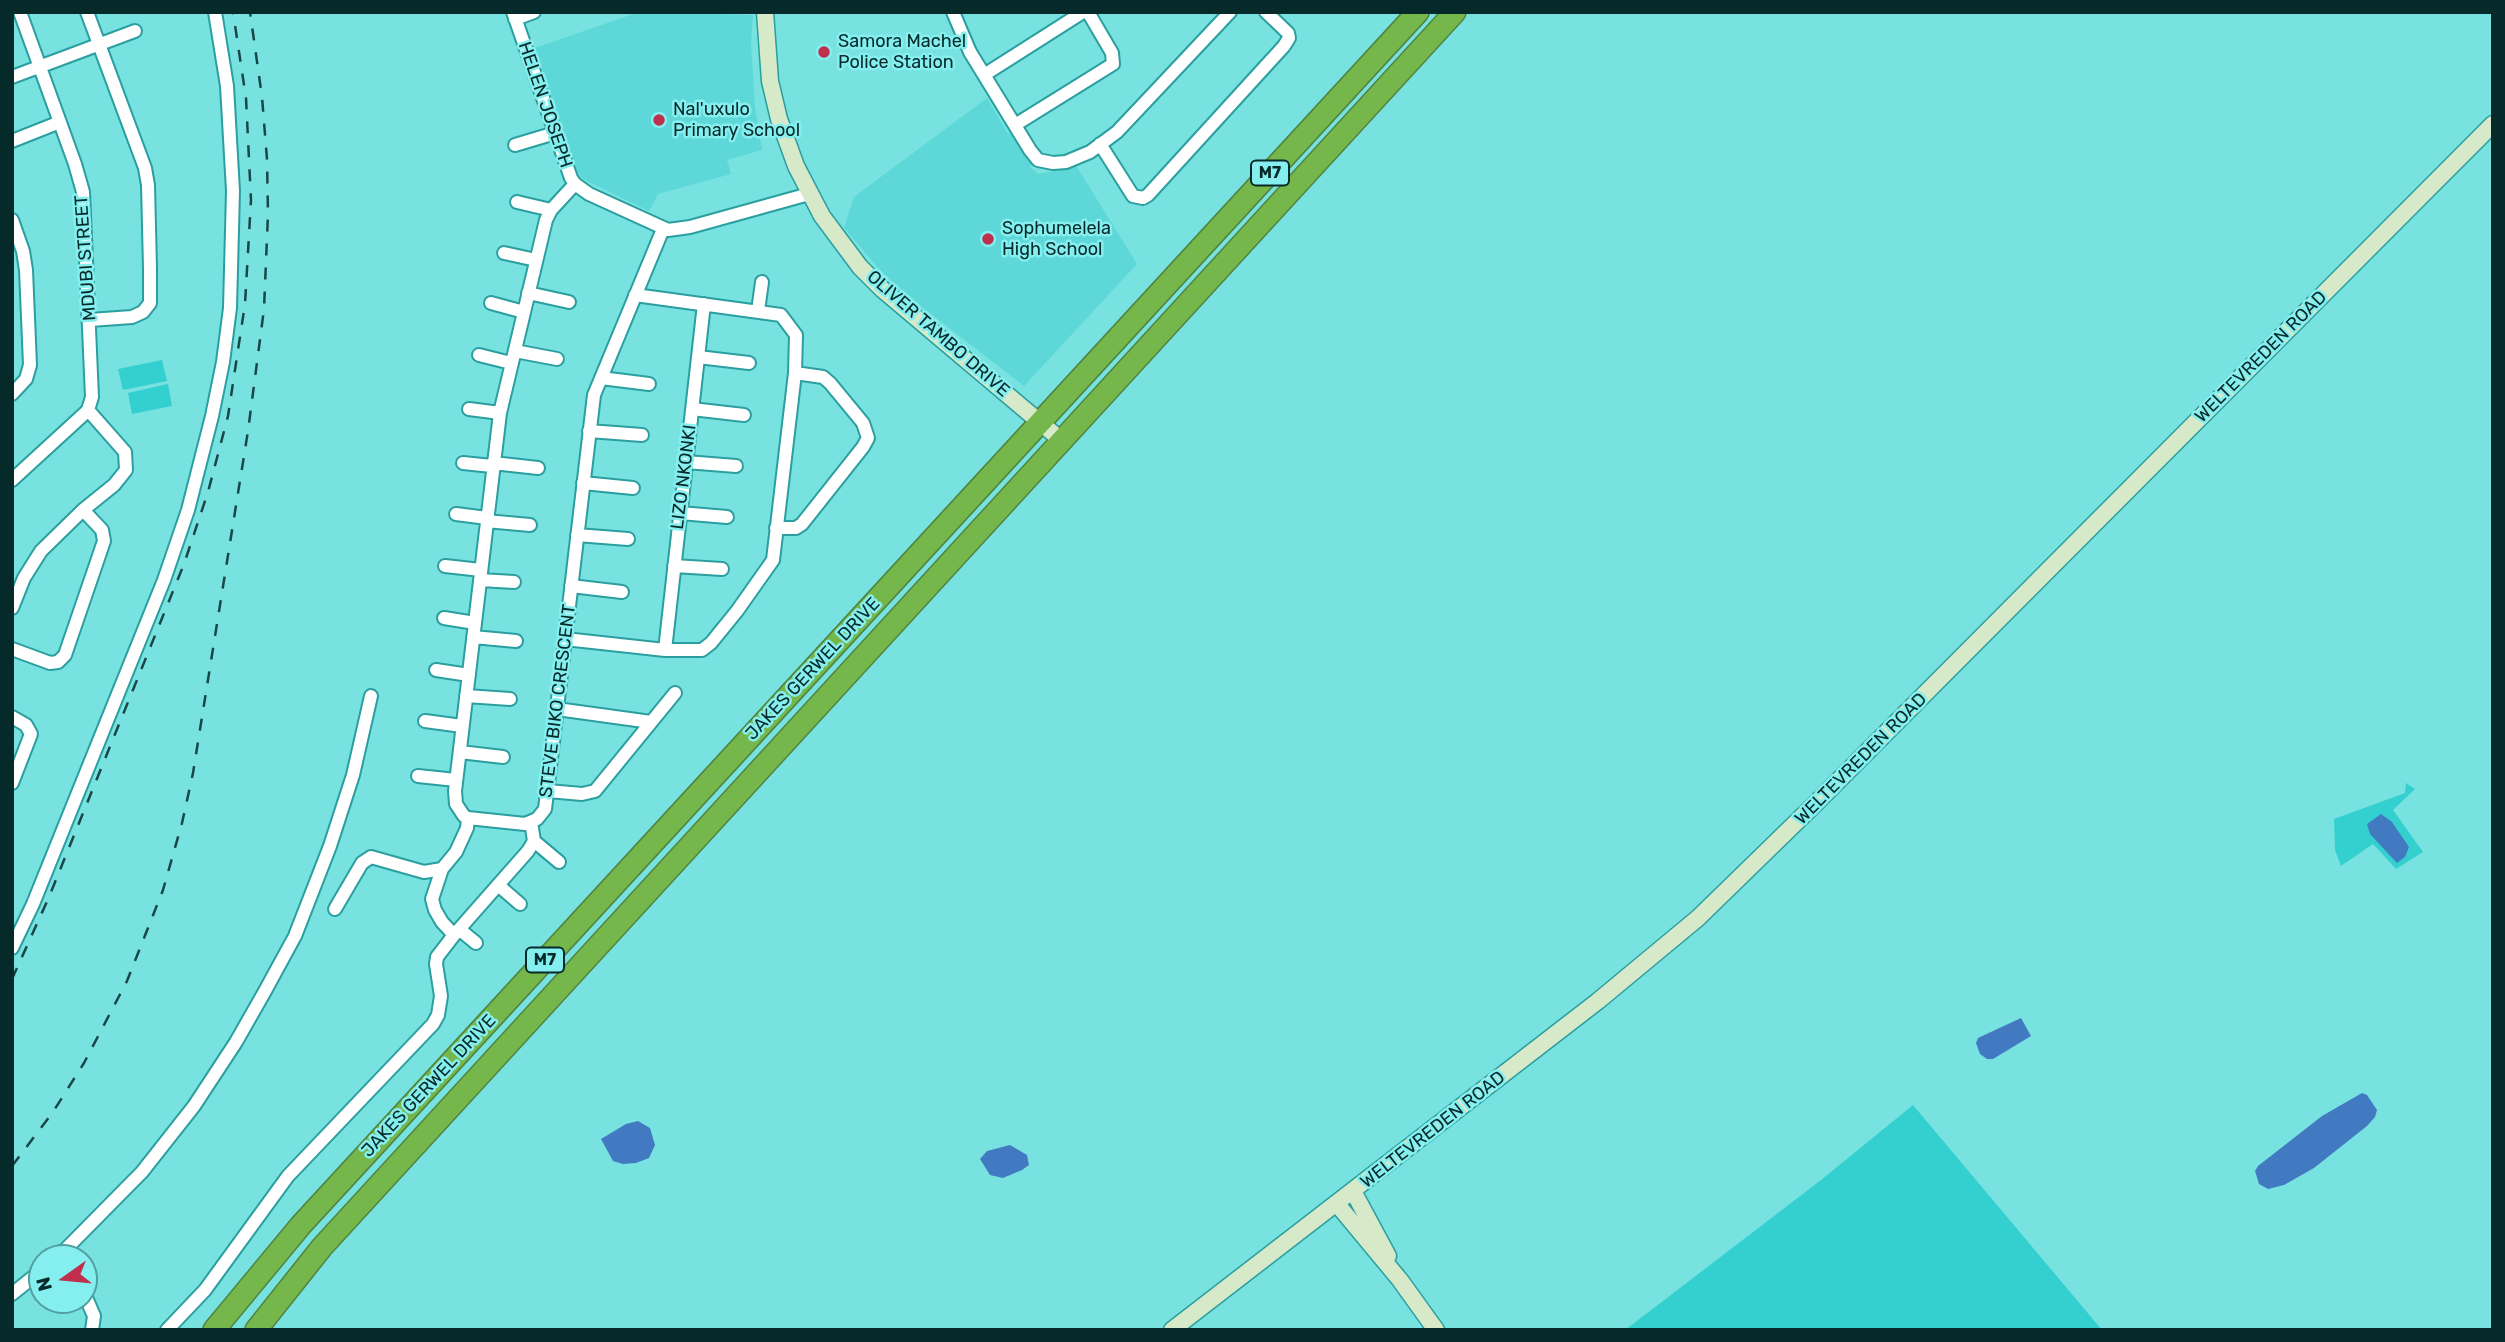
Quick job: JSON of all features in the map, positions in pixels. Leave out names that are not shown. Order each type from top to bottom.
[{"type":"highway","name":"JAKES GERWEL DRIVE","points":[[214,1330],[301,1225],[1418,12]]},
{"type":"highway","name":"JAKES GERWEL DRIVE","points":[[256,1330],[322,1247],[1455,12]]},
{"type":"street","name":"MDUBI STREET","points":[[20,12],[83,192],[92,397],[88,410]]},
{"type":"street","points":[[87,12],[147,176],[150,298],[147,308],[138,316],[90,320]]},
{"type":"street","points":[[12,948],[33,904],[164,580],[188,510],[212,416],[230,308],[233,191],[228,86],[215,12]]},
{"type":"street","points":[[514,15],[534,12]]},
{"type":"street","points":[[953,12],[984,75],[1030,150],[1038,160],[1045,163],[1066,162],[1090,152],[1117,132],[1230,12]]},
{"type":"street","points":[[984,75],[1083,12]]},
{"type":"street","points":[[1015,125],[1113,64],[1112,53],[1088,12]]},
{"type":"street","points":[[1100,144],[1133,196],[1143,198],[1148,195],[1284,46],[1289,38],[1288,33],[1266,12]]},
{"type":"street","name":"HELEN JOSEPH","points":[[514,15],[575,184],[589,194],[663,229]]},
{"type":"street","name":"OLIVER TAMBO DRIVE","points":[[767,15],[770,81],[786,142],[809,194],[844,247],[883,290],[1061,440]]},
{"type":"street","points":[[12,77],[135,31]]},
{"type":"street","points":[[12,141],[60,122]]},
{"type":"street","name":"WELTEVREDEN ROAD","points":[[1172,1330],[1598,1001],[1698,918],[2493,124]]},
{"type":"street","points":[[516,145],[555,133]]},
{"type":"street","points":[[559,862],[534,841],[531,822],[518,824],[464,816],[456,804],[456,780],[500,413],[536,260],[551,210],[575,184]]},
{"type":"street","points":[[663,229],[690,227],[809,194]]},
{"type":"street","points":[[517,202],[551,210]]},
{"type":"street","points":[[12,220],[23,251],[26,270],[30,365],[26,379],[12,394]]},
{"type":"street","name":"STEVE BIKO CRESCENT","points":[[531,822],[545,809],[548,791],[594,395],[663,229]]},
{"type":"street","points":[[504,253],[536,260]]},
{"type":"street","points":[[758,311],[762,282]]},
{"type":"street","points":[[528,293],[569,302]]},
{"type":"street","points":[[565,639],[698,652],[711,643],[771,564],[795,373],[796,335],[781,315],[635,295]]},
{"type":"street","points":[[491,303],[524,312]]},
{"type":"street","name":"LIZO NKONKI","points":[[665,650],[704,304]]},
{"type":"street","points":[[479,355],[557,359]]},
{"type":"street","points":[[698,357],[749,363]]},
{"type":"street","points":[[776,528],[796,528],[802,524],[868,438],[863,424],[830,383],[822,377],[795,373]]},
{"type":"street","points":[[601,378],[649,384]]},
{"type":"street","points":[[469,409],[500,413]]},
{"type":"street","points":[[692,409],[744,415]]},
{"type":"street","points":[[12,480],[88,410],[125,452],[127,461],[122,477],[83,510],[18,575],[12,608]]},
{"type":"street","points":[[589,431],[642,435]]},
{"type":"street","points":[[686,462],[736,466]]},
{"type":"street","points":[[463,463],[538,468]]},
{"type":"street","points":[[583,483],[633,488]]},
{"type":"street","points":[[12,649],[50,663],[58,662],[65,655],[104,541],[102,530],[83,510]]},
{"type":"street","points":[[680,513],[727,517]]},
{"type":"street","points":[[456,514],[530,525]]},
{"type":"street","points":[[577,535],[628,539]]},
{"type":"street","points":[[445,566],[514,582]]},
{"type":"street","points":[[674,566],[722,569]]},
{"type":"street","points":[[571,586],[622,592]]},
{"type":"street","points":[[444,618],[475,623]]},
{"type":"street","points":[[473,637],[516,641]]},
{"type":"street","points":[[436,670],[469,675]]},
{"type":"street","points":[[548,791],[582,794],[595,791],[675,693]]},
{"type":"street","points":[[73,1244],[142,1172],[201,1095],[236,1042],[295,936],[330,846],[353,775],[372,696]]},
{"type":"street","points":[[466,696],[510,699]]},
{"type":"street","points":[[557,709],[651,722]]},
{"type":"street","points":[[12,717],[26,725],[31,734],[12,783]]},
{"type":"street","points":[[425,720],[462,726]]},
{"type":"street","points":[[460,752],[503,757]]},
{"type":"street","points":[[418,776],[456,780]]},
{"type":"street","points":[[468,818],[467,828],[456,852],[442,869],[432,899],[435,910],[452,930],[476,943]]},
{"type":"street","points":[[167,1330],[205,1290],[288,1176],[433,1024],[442,996],[437,957],[452,930],[498,885],[534,841]]},
{"type":"street","points":[[335,909],[362,863],[371,857],[424,872],[442,869]]},
{"type":"street","points":[[498,885],[520,904]]},
{"type":"street","points":[[1353,1191],[1400,1280]]},
{"type":"street","points":[[1337,1204],[1400,1280],[1436,1330]]},
{"type":"street","points":[[1307,1227],[1331,1223],[1346,1227],[1367,1241]]},
{"type":"street","points":[[12,1294],[28,1281]]},
{"type":"shaded area","name":"Nal'uxulo Primary School","points":[[639,12],[753,15],[751,44],[755,107],[762,150],[727,160],[731,174],[658,194],[649,211],[583,179],[578,173],[535,48]]},
{"type":"shaded area","name":"Sophumelela High School","points":[[987,98],[1008,134],[1012,132],[1033,163],[1030,167],[1038,174],[1077,167],[1137,264],[1024,386],[922,307],[881,271],[844,228],[854,197]]},
{"type":"shaded area","points":[[162,360],[167,381],[123,390],[118,369]]},
{"type":"shaded area","points":[[168,384],[172,406],[132,414],[128,393]]},
{"type":"shaded area","points":[[2406,783],[2415,789],[2393,810],[2423,852],[2396,869],[2373,844],[2341,866],[2335,850],[2334,819],[2405,793]]},
{"type":"shaded area","points":[[2381,814],[2392,822],[2409,847],[2405,857],[2397,863],[2370,834],[2367,824]]},
{"type":"shaded area","points":[[2021,1018],[2031,1036],[1993,1059],[1987,1059],[1980,1054],[1976,1043],[1978,1038]]},
{"type":"shaded area","points":[[2362,1093],[2367,1095],[2377,1110],[2367,1126],[2314,1168],[2284,1185],[2268,1189],[2259,1184],[2255,1171],[2258,1166],[2322,1116]]},
{"type":"shaded area","points":[[1913,1105],[2102,1330],[1625,1330],[1821,1180]]},
{"type":"shaded area","points":[[638,1121],[650,1128],[655,1145],[649,1158],[636,1163],[623,1164],[613,1161],[601,1139],[626,1124]]},
{"type":"shaded area","points":[[1010,1145],[1027,1155],[1029,1165],[1003,1178],[990,1175],[980,1159],[987,1151]]},
{"type":"railway","points":[[12,979],[49,897],[184,564],[208,492],[228,416],[245,304],[251,200],[246,98],[233,12]]},
{"type":"railway","points":[[12,1166],[53,1112],[84,1063],[127,981],[163,890],[193,773],[248,431],[264,309],[267,159],[262,97],[250,12]]},
{"type":"place","name":"Samora Machel Police Station","points":[[824,52]]},
{"type":"place","name":"Nal'uxulo Primary School","points":[[659,120]]},
{"type":"place","name":"Sophumelela High School","points":[[988,239]]}]
